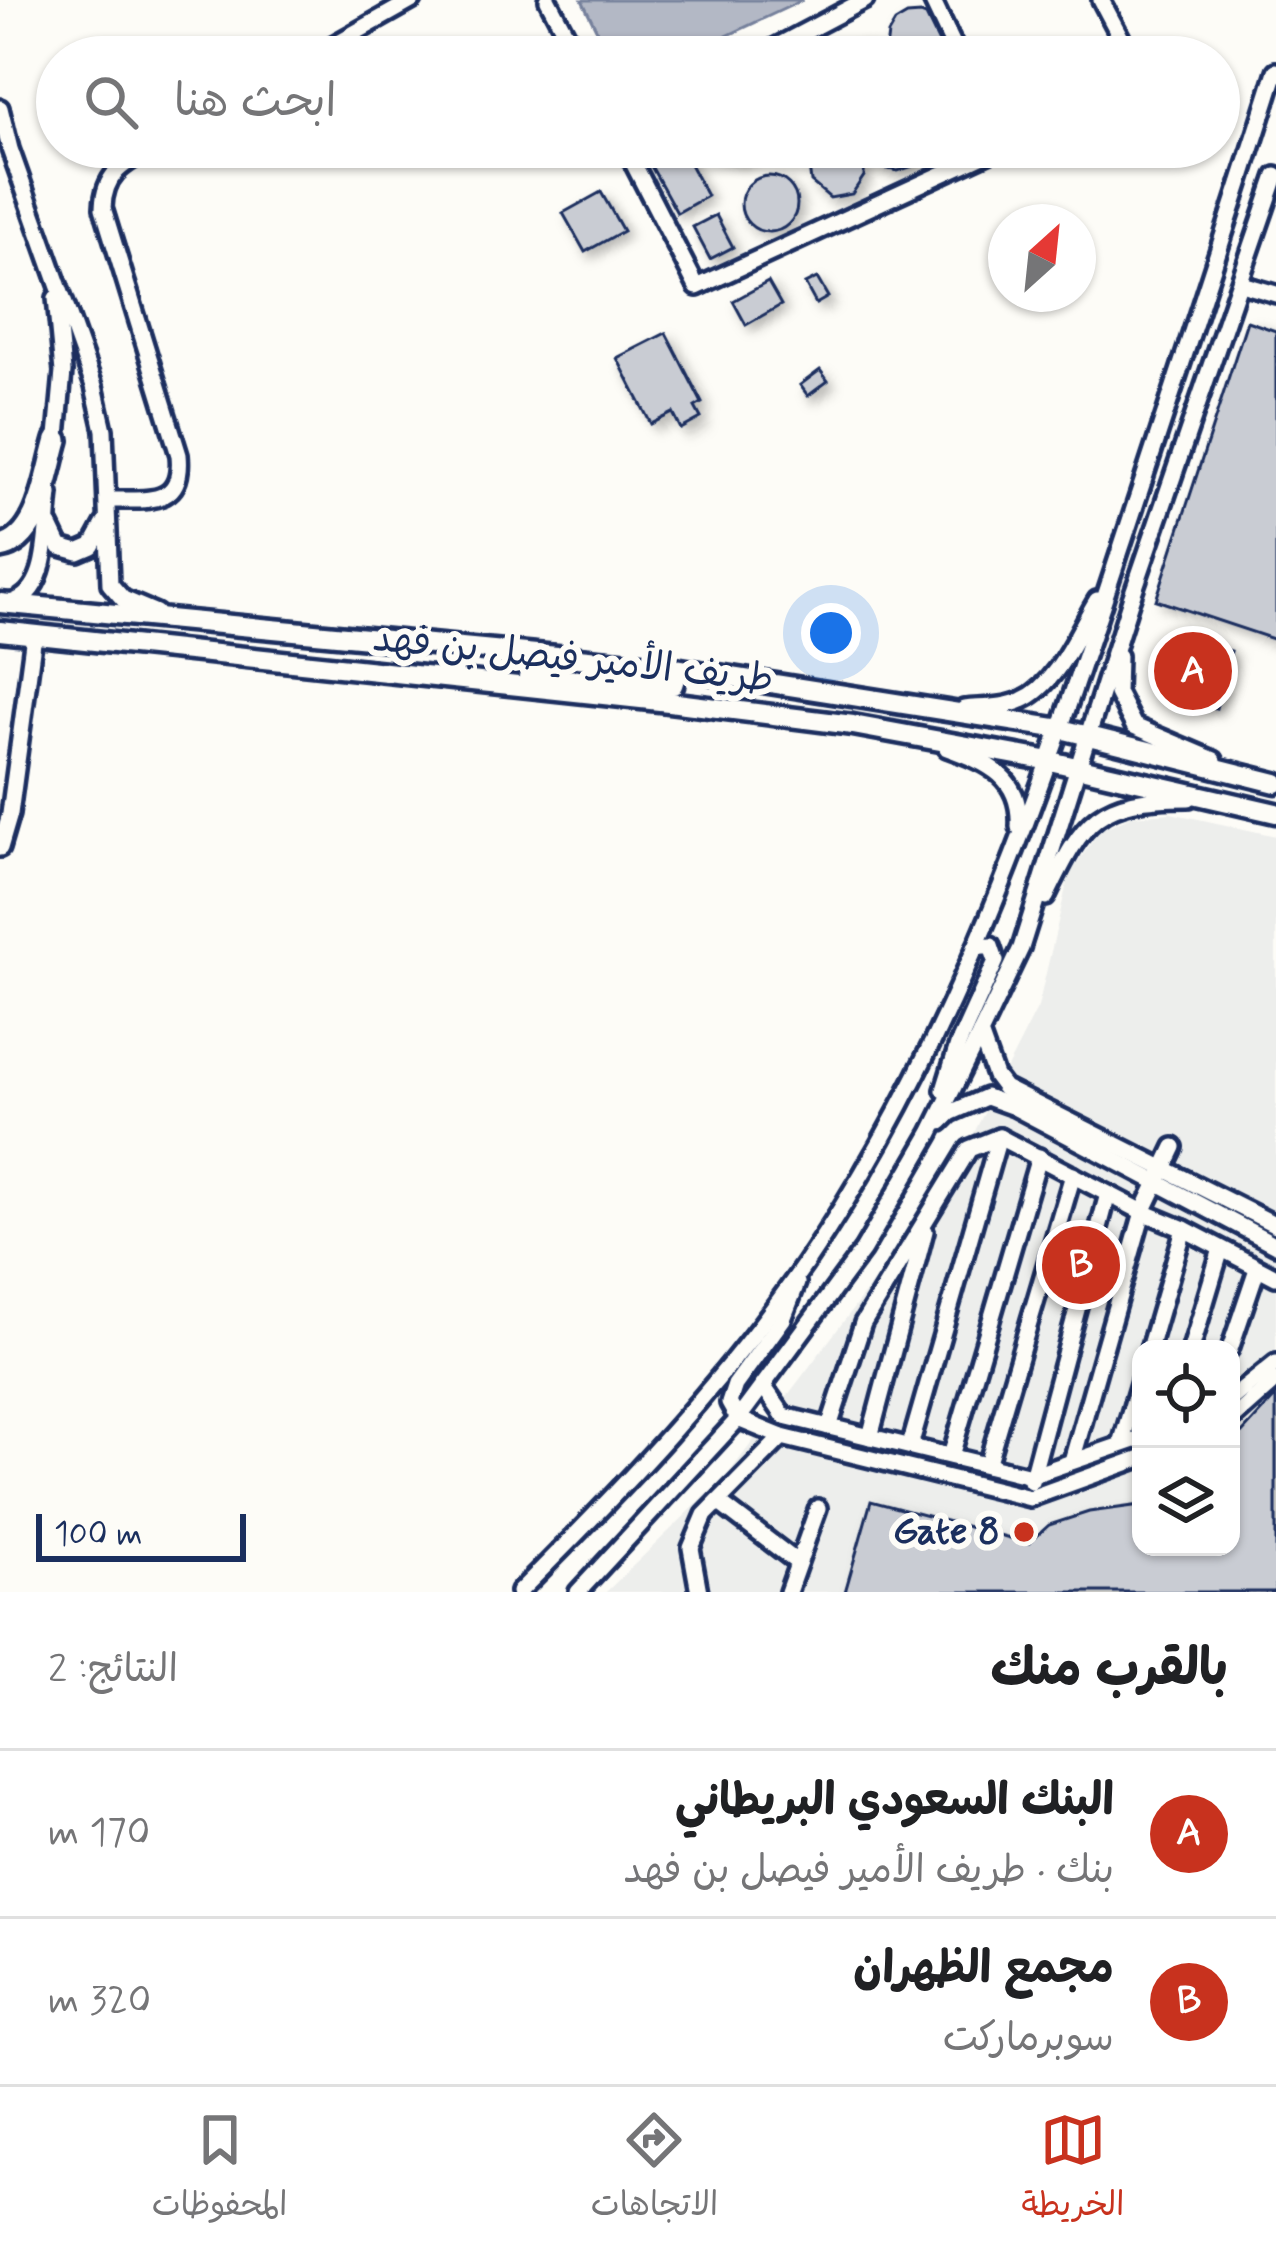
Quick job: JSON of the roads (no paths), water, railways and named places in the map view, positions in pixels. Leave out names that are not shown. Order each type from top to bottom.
[{"type":"highway","points":[[0,547],[16,543],[30,526],[57,440]]},
{"type":"main road","name":"طريف الأمير فيصل بن فهد","points":[[4,604],[662,666],[1061,729],[1276,783]]},
{"type":"main road","name":"طريف الأمير فيصل بن فهد","points":[[0,631],[669,702],[910,736],[1079,767],[1276,813]]},
{"type":"main road","points":[[434,679],[536,676],[676,683],[676,676],[662,666]]},
{"type":"street","points":[[349,36],[413,0]]},
{"type":"street","points":[[548,0],[567,36]]},
{"type":"street","points":[[797,36],[866,0]]},
{"type":"street","points":[[932,0],[949,36]]},
{"type":"street","points":[[1101,0],[1120,36]]},
{"type":"street","points":[[519,1592],[625,1486],[713,1387],[805,1264],[917,1072],[975,948],[1050,761],[1276,71]]},
{"type":"street","points":[[0,108],[99,408],[108,500],[108,574],[114,591],[123,599],[164,617]]},
{"type":"street","points":[[108,500],[160,498],[179,478],[178,455],[103,208],[110,177],[117,168]]},
{"type":"street","points":[[636,168],[698,287],[956,168]]},
{"type":"street","points":[[1021,948],[1119,637],[1276,176]]},
{"type":"street","points":[[1257,235],[1276,246]]},
{"type":"street","points":[[4,604],[26,598],[39,578],[63,372],[54,277]]},
{"type":"street","points":[[1241,284],[1276,294]]},
{"type":"street","points":[[50,493],[54,540],[69,551],[92,545],[106,519]]},
{"type":"street","points":[[948,711],[1013,703],[1031,696],[1053,672],[1112,577]]},
{"type":"street","points":[[0,848],[10,814],[34,635]]},
{"type":"street","points":[[1119,637],[1117,693],[1134,725],[1256,777]]},
{"type":"street","points":[[910,736],[985,761],[1010,782],[1020,810],[1018,847]]},
{"type":"street","points":[[578,1592],[738,1419],[863,1250],[931,1133],[1074,840],[1114,807],[1136,801],[1215,798]]},
{"type":"street","points":[[931,1133],[958,1045],[996,961],[991,946],[975,948]]},
{"type":"street","points":[[980,1034],[994,1076],[1004,1088],[1276,1244]]},
{"type":"street","points":[[931,1133],[950,1113],[986,1097],[1276,1225]]},
{"type":"street","points":[[829,1427],[863,1323],[969,1149],[999,1137],[1276,1277]]},
{"type":"street","points":[[910,1447],[999,1137]]},
{"type":"street","points":[[1072,1462],[1143,1212],[1174,1147]]},
{"type":"street","points":[[951,1456],[1039,1157]]},
{"type":"street","points":[[986,1465],[1072,1175]]},
{"type":"street","points":[[1030,1498],[1031,1476],[1108,1194]]},
{"type":"street","points":[[870,1437],[931,1211]]},
{"type":"street","points":[[1152,1340],[1184,1229]]},
{"type":"street","points":[[1194,1340],[1221,1249]]},
{"type":"street","points":[[805,1264],[783,1318],[731,1395],[731,1412],[738,1419],[782,1437],[1030,1498],[1132,1461]]},
{"type":"street","points":[[1233,1340],[1257,1269]]},
{"type":"street","points":[[1240,1392],[1275,1365]]},
{"type":"street","points":[[1240,1409],[1275,1365]]},
{"type":"street","points":[[764,1387],[784,1416],[1031,1476],[1132,1441]]},
{"type":"street","points":[[1121,1444],[1132,1407]]},
{"type":"street","points":[[699,1592],[692,1548],[705,1515],[782,1437]]},
{"type":"street","points":[[718,1502],[798,1563]]},
{"type":"street","points":[[788,1592],[818,1508]]},
{"type":"place","name":"البنك السعودي البريطاني","points":[[1193,671]]},
{"type":"place","name":"مجمع الظهران","points":[[1081,1265]]},
{"type":"place","name":"Gate 8","points":[[1024,1532]]}]
